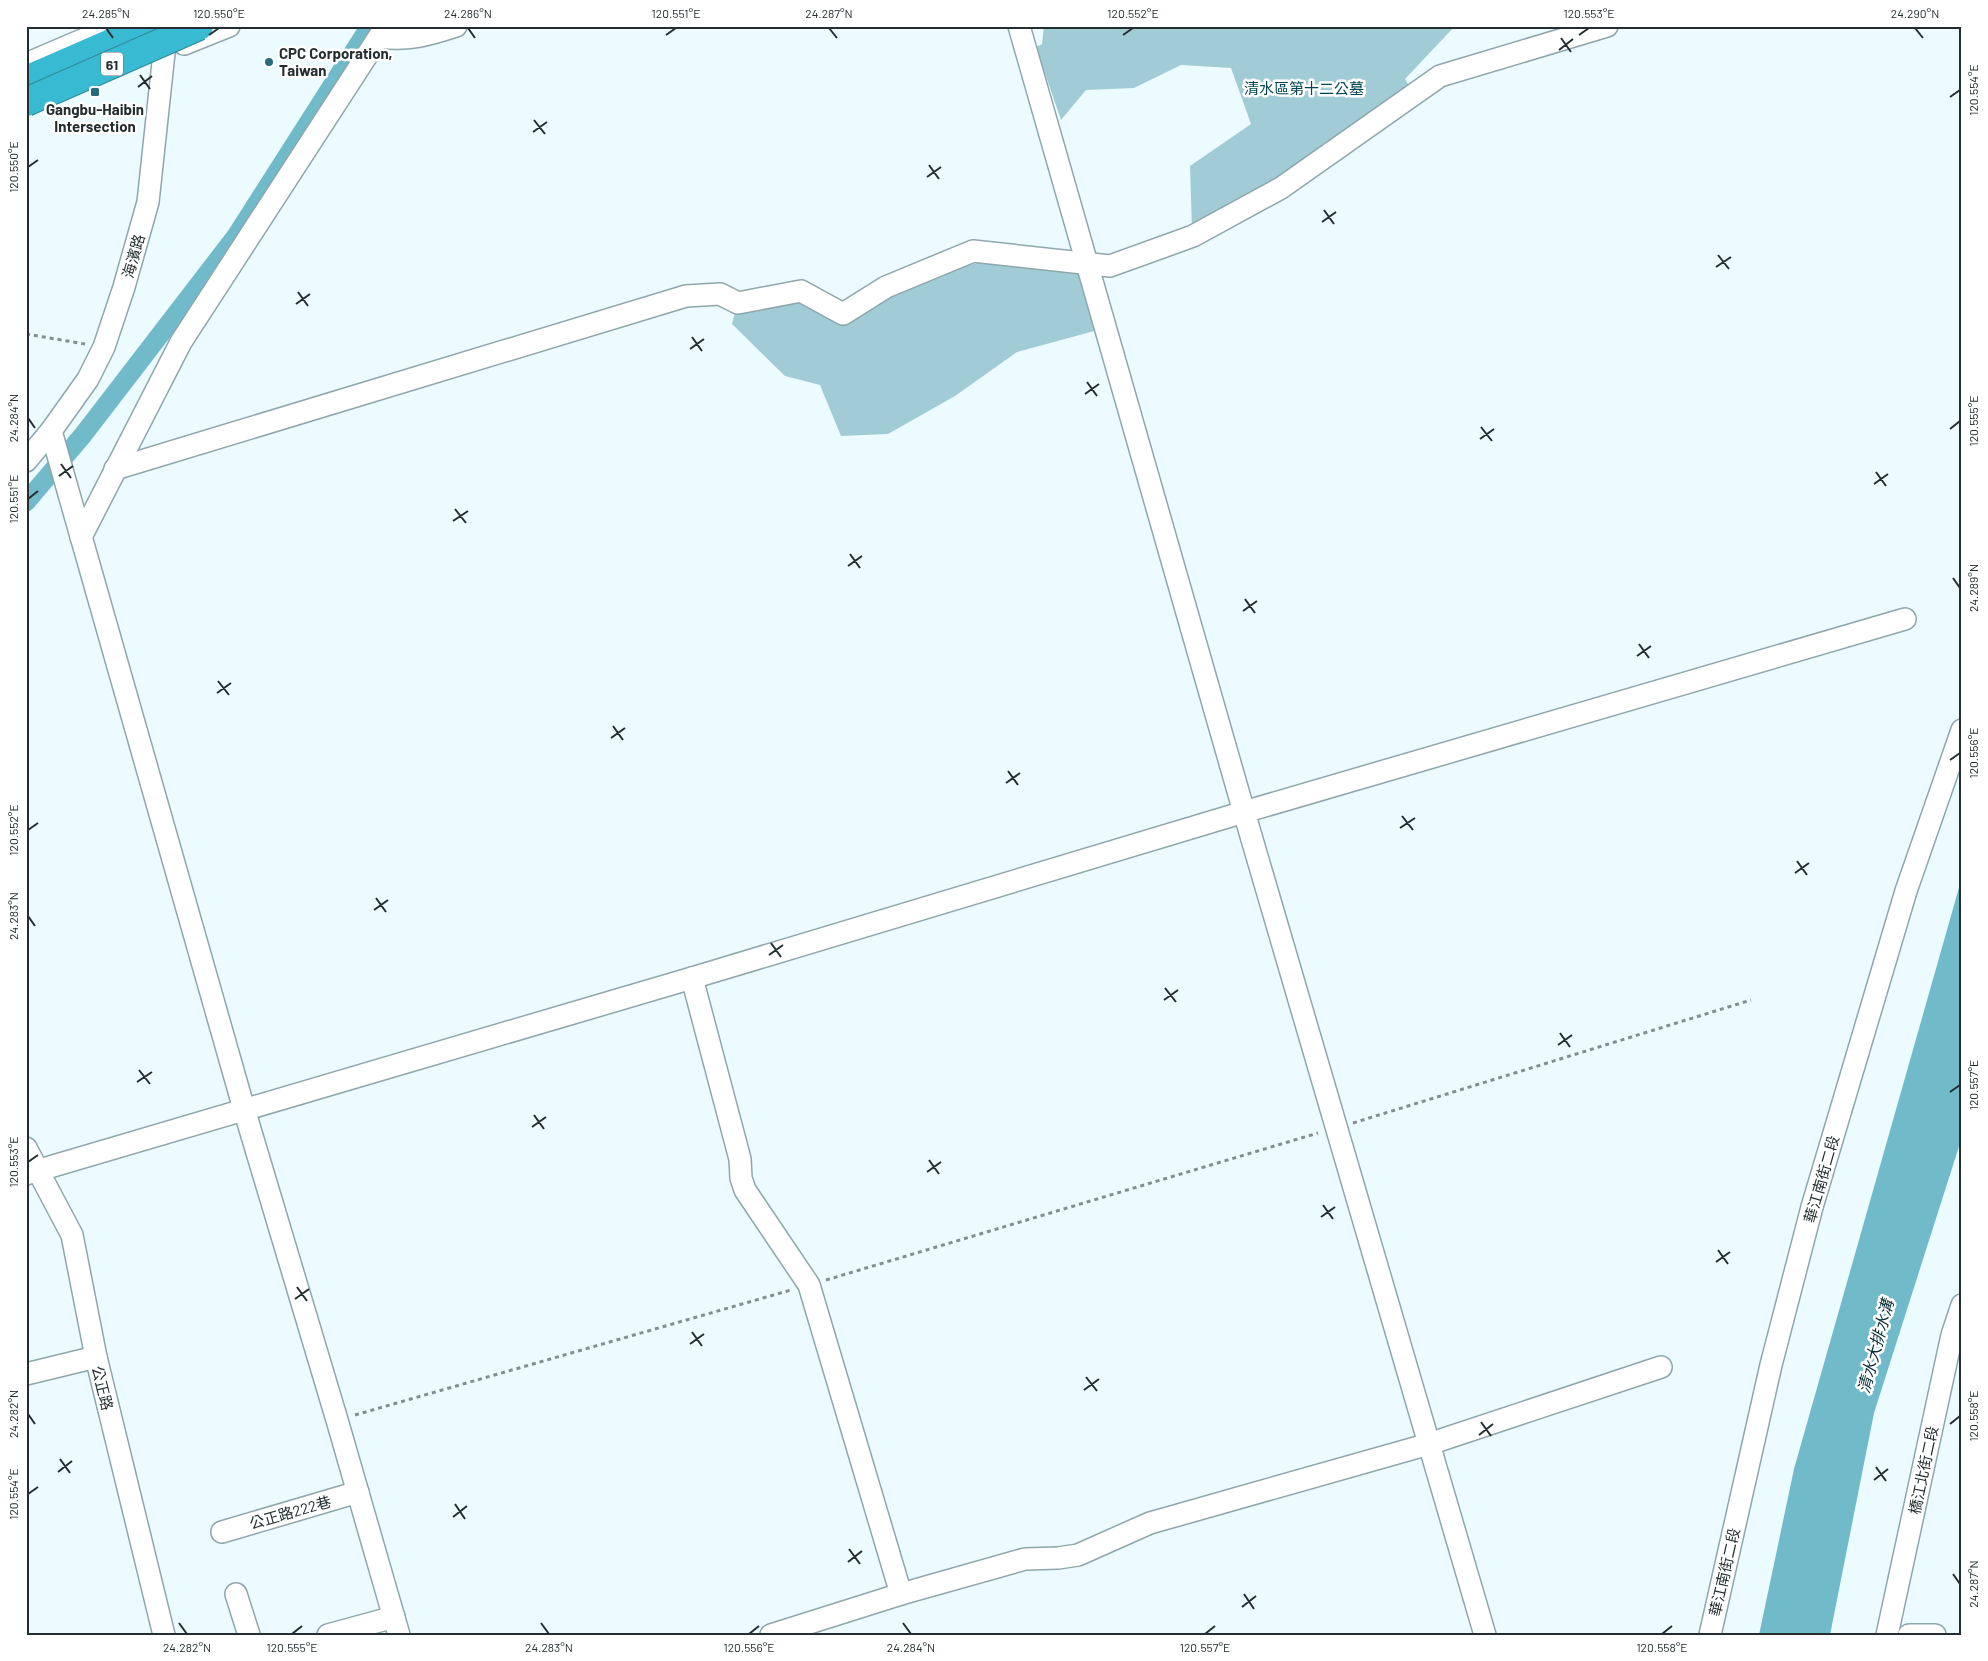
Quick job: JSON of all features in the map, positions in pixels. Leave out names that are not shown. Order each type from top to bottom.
[{"type":"highway","name":"61","points":[[26,80],[150,26]]},
{"type":"highway","name":"61","points":[[26,102],[198,26]]},
{"type":"street","points":[[26,64],[115,26]]},
{"type":"street","name":"海濱路","points":[[26,461],[53,440],[88,379],[104,347],[124,288],[148,202],[164,53],[170,26]]},
{"type":"street","points":[[26,115],[228,26]]},
{"type":"street","points":[[79,533],[115,469],[181,342],[383,31],[398,40],[426,36],[456,26]]},
{"type":"street","points":[[1019,26],[1244,812],[1486,1635]]},
{"type":"street","points":[[115,469],[686,296],[720,294],[738,303],[801,291],[843,314],[886,287],[973,251],[1110,266],[1193,236],[1281,188],[1440,76],[1607,26]]},
{"type":"street","points":[[53,440],[244,1110],[397,1626],[328,1635]]},
{"type":"street","points":[[33,1173],[1244,812],[1905,619]]},
{"type":"street","name":"華江南街二段","points":[[1710,1635],[1771,1365],[1812,1207],[1906,891],[1962,730]]},
{"type":"street","points":[[692,978],[740,1158],[741,1178],[745,1190],[809,1285],[901,1594]]},
{"type":"street","name":"公正路","points":[[26,1148],[33,1173],[72,1235],[96,1357],[164,1635]]},
{"type":"street","name":"橋江北街二段","points":[[1887,1635],[1952,1335],[1962,1305]]},
{"type":"street","points":[[26,1374],[96,1357]]},
{"type":"street","points":[[770,1635],[901,1594],[1025,1559],[1058,1558],[1078,1554],[1150,1524],[1429,1444],[1662,1367]]},
{"type":"street","name":"公正路222巷","points":[[222,1532],[358,1492]]},
{"type":"street","points":[[236,1594],[249,1635]]},
{"type":"street","points":[[1908,1635],[1935,1635]]},
{"type":"path","points":[[26,334],[104,347]]},
{"type":"path","points":[[337,1420],[809,1285],[1336,1128],[1751,1000]]},
{"type":"green space","name":"清水區第十二公墓","points":[[1044,26],[1455,26],[1405,79],[1410,87],[1279,183],[1192,230],[1190,166],[1251,124],[1231,68],[1181,65],[1134,88],[1086,90],[1061,120],[1036,47],[1042,44]]},
{"type":"green space","points":[[983,262],[1084,273],[1098,330],[1017,352],[955,396],[888,434],[841,436],[820,385],[785,376],[732,324],[735,312],[805,301],[845,324],[888,293],[954,268]]},
{"type":"water","name":"清水大排水溝","points":[[1962,877],[1962,1137],[1874,1413],[1830,1635],[1759,1635],[1794,1469]]},
{"type":"waterway","points":[[26,502],[83,435],[236,236],[370,26]]},
{"type":"place","name":"CPC Corporation, Taiwan","points":[[269,62]]},
{"type":"place","name":"Gangbu-Haibin Intersection","points":[[95,92]]}]
